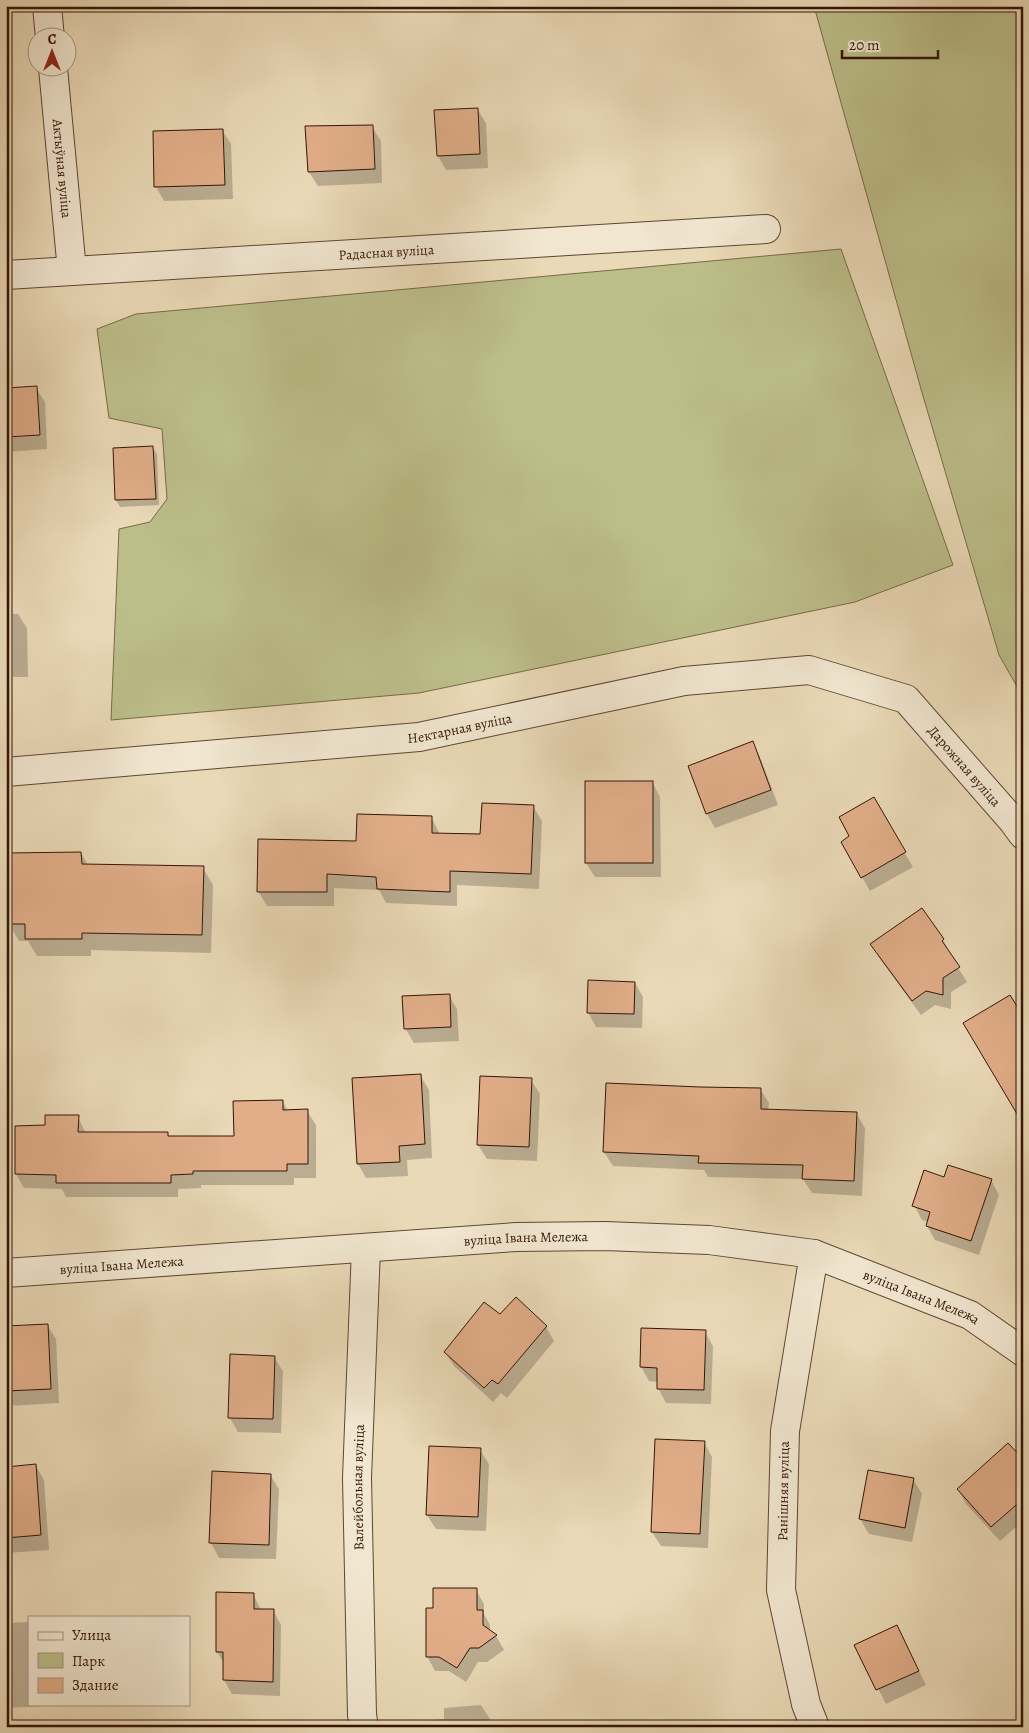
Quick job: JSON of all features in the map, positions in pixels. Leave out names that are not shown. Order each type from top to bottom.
[{"type":"street","points":[[47,6],[49,28]]},
{"type":"street","name":"Актыўная вуліца","points":[[54,78],[72,271]]},
{"type":"street","name":"Радасная вуліца","points":[[6,275],[766,229]]},
{"type":"street","name":"Нектарная вуліца","points":[[6,772],[420,737],[684,681],[809,670],[906,699]]},
{"type":"street","name":"Дарожная вуліца","points":[[906,699],[1023,835]]},
{"type":"street","name":"вуліца Івана Мележа","points":[[6,1273],[516,1237],[605,1236],[709,1240],[814,1254],[970,1315],[1023,1352]]},
{"type":"street","name":"Валейбольная вуліца","points":[[364,1727],[362,1715],[357,1478],[366,1248]]},
{"type":"street","name":"Ранішняя вуліца","points":[[814,1254],[785,1431],[781,1590],[806,1704],[815,1727]]},
{"type":"green space","points":[[814,6],[1023,6],[1023,697],[999,655],[921,389]]},
{"type":"green space","points":[[841,249],[953,565],[855,602],[419,693],[111,720],[119,529],[150,522],[167,499],[162,429],[109,418],[97,329],[136,314]]},
{"type":"building","points":[[478,108],[480,154],[437,156],[434,110]]},
{"type":"building","points":[[373,125],[375,169],[308,172],[305,126]]},
{"type":"building","points":[[223,129],[225,185],[154,187],[153,131]]},
{"type":"building","points":[[37,386],[40,435],[6,437],[6,388]]},
{"type":"building","points":[[153,446],[156,499],[115,500],[113,448]]},
{"type":"building","points":[[753,741],[771,790],[706,814],[688,766]]},
{"type":"building","points":[[585,781],[653,781],[653,863],[585,863]]},
{"type":"building","points":[[874,797],[906,852],[861,878],[841,842],[849,836],[839,817]]},
{"type":"building","points":[[482,803],[534,805],[531,874],[450,871],[450,892],[377,889],[376,877],[327,874],[327,892],[257,892],[258,839],[356,841],[357,814],[432,816],[432,833],[480,834]]},
{"type":"building","points":[[81,852],[82,864],[204,866],[202,935],[82,933],[82,939],[25,939],[25,924],[7,924],[7,853]]},
{"type":"building","points":[[922,908],[944,939],[942,941],[960,967],[943,978],[943,995],[926,991],[912,1001],[870,944]]},
{"type":"building","points":[[588,980],[635,982],[634,1014],[587,1013]]},
{"type":"building","points":[[450,994],[451,1027],[404,1029],[402,996]]},
{"type":"building","points":[[1010,995],[1023,1016],[1023,1124],[963,1023]]},
{"type":"building","points":[[421,1074],[425,1144],[399,1146],[400,1162],[357,1164],[352,1078]]},
{"type":"building","points":[[480,1076],[532,1078],[529,1147],[477,1145]]},
{"type":"building","points":[[606,1083],[761,1088],[761,1109],[857,1112],[854,1181],[802,1179],[803,1165],[698,1163],[699,1156],[603,1152]]},
{"type":"building","points":[[283,1100],[283,1110],[308,1109],[308,1164],[287,1164],[287,1171],[193,1171],[193,1174],[171,1175],[171,1183],[56,1183],[56,1175],[15,1174],[15,1126],[45,1125],[45,1115],[79,1115],[78,1132],[168,1132],[168,1136],[234,1136],[233,1101]]},
{"type":"building","points":[[948,1165],[992,1179],[971,1241],[926,1226],[930,1212],[912,1206],[924,1170],[944,1177]]},
{"type":"building","points":[[516,1297],[547,1326],[498,1384],[492,1380],[484,1388],[444,1352],[484,1302],[500,1314]]},
{"type":"building","points":[[48,1324],[51,1389],[6,1391],[6,1326]]},
{"type":"building","points":[[641,1328],[706,1330],[704,1390],[657,1389],[657,1368],[640,1367]]},
{"type":"building","points":[[230,1354],[275,1356],[273,1419],[228,1418]]},
{"type":"building","points":[[655,1439],[705,1441],[700,1534],[651,1532]]},
{"type":"building","points":[[1008,1443],[1023,1459],[1023,1499],[991,1527],[957,1489]]},
{"type":"building","points":[[429,1446],[481,1448],[478,1517],[426,1515]]},
{"type":"building","points":[[36,1464],[41,1535],[6,1538],[6,1467]]},
{"type":"building","points":[[868,1470],[914,1478],[905,1528],[859,1519]]},
{"type":"building","points":[[212,1471],[271,1474],[269,1545],[209,1543]]},
{"type":"building","points":[[433,1588],[477,1588],[477,1610],[483,1610],[483,1625],[497,1635],[479,1648],[470,1648],[457,1668],[439,1657],[426,1657],[426,1608],[433,1608]]},
{"type":"building","points":[[216,1592],[254,1593],[254,1609],[274,1609],[273,1682],[223,1680],[223,1652],[216,1652]]},
{"type":"building","points":[[897,1625],[919,1671],[876,1690],[854,1645]]}]
